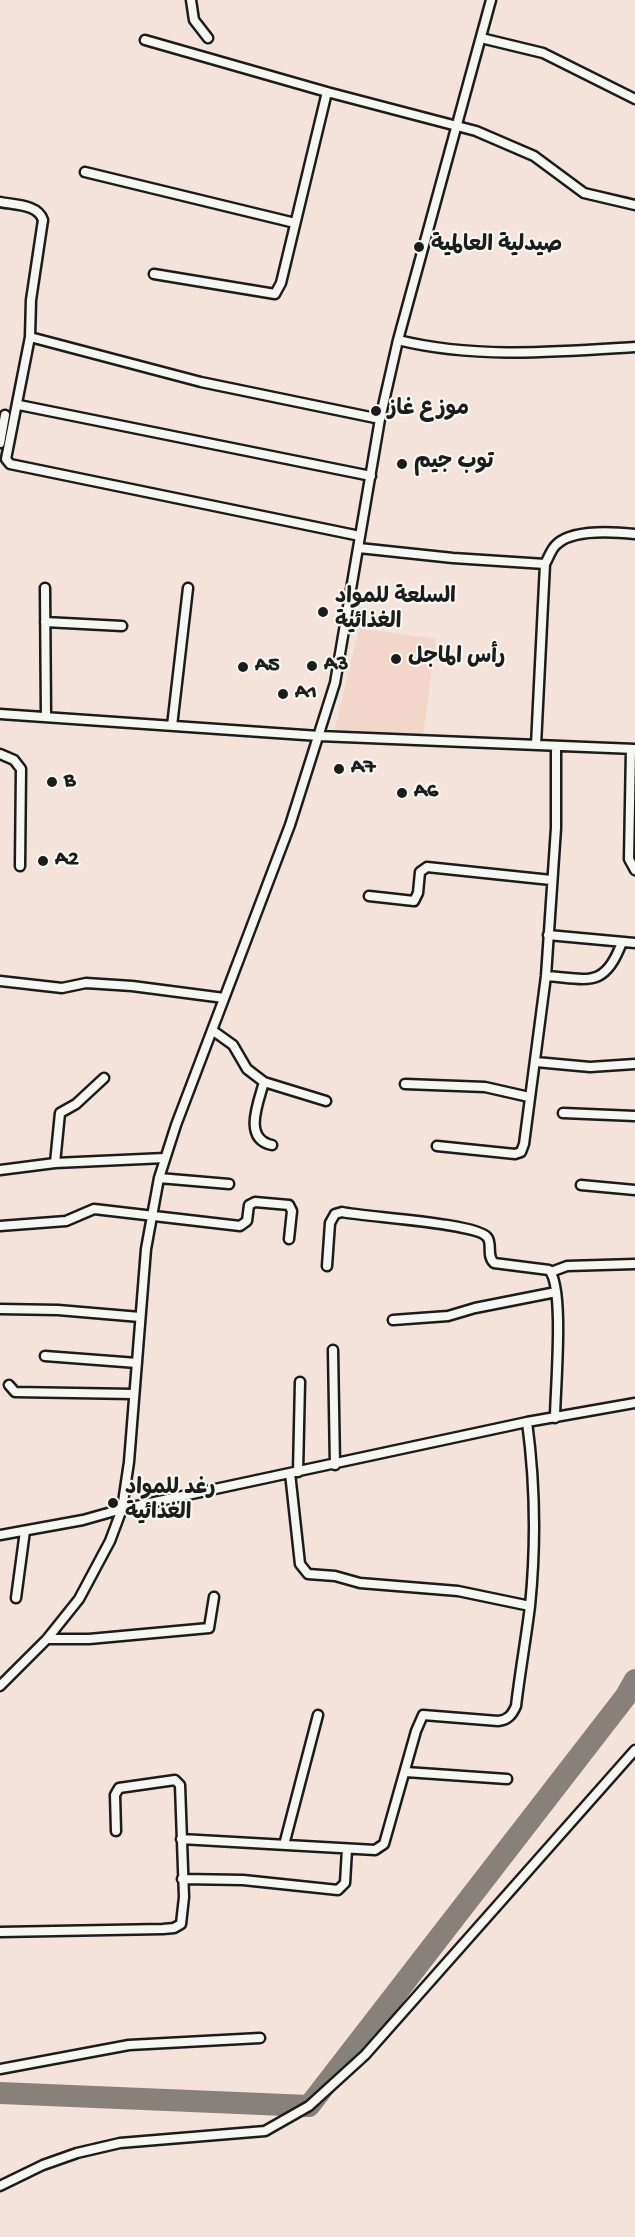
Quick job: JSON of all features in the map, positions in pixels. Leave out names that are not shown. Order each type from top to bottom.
[{"type":"street","points":[[191,0],[194,20],[208,38]]},
{"type":"street","points":[[0,1686],[47,1639],[79,1599],[110,1541],[122,1509],[129,1462],[133,1394],[151,1214],[159,1178],[212,1030],[286,836],[319,736],[341,655],[380,419],[398,340],[491,0]]},
{"type":"street","points":[[481,38],[543,53],[635,99]]},
{"type":"street","points":[[146,40],[327,92],[456,124],[534,156],[584,193],[635,205]]},
{"type":"street","points":[[154,273],[275,294],[281,283],[327,92]]},
{"type":"street","points":[[85,172],[295,223]]},
{"type":"street","points":[[0,202],[34,209],[40,213],[43,220],[31,300],[30,338],[19,405],[6,459],[10,464],[360,536]]},
{"type":"street","points":[[30,338],[201,382],[380,419]]},
{"type":"street","points":[[398,340],[426,347],[484,352],[635,347]]},
{"type":"street","points":[[19,405],[371,476]]},
{"type":"street","points":[[0,442],[5,415]]},
{"type":"street","points":[[536,745],[545,564],[554,548],[566,538],[598,532],[635,534]]},
{"type":"street","points":[[359,548],[453,558],[545,564]]},
{"type":"street","points":[[45,588],[46,717]]},
{"type":"street","points":[[172,726],[188,588]]},
{"type":"street","points":[[45,622],[122,626]]},
{"type":"street","points":[[0,714],[319,736],[633,749],[628,859],[635,870]]},
{"type":"street","points":[[437,1146],[499,1154],[521,1152],[536,1062],[546,976],[556,828],[556,746]]},
{"type":"street","points":[[0,754],[14,760],[21,770],[20,866]]},
{"type":"street","points":[[369,896],[409,903],[414,901],[418,893],[420,872],[427,867],[551,880]]},
{"type":"street","points":[[548,935],[635,944]]},
{"type":"street","points":[[546,976],[595,979],[608,970],[622,942]]},
{"type":"street","points":[[0,981],[62,988],[86,983],[132,986],[224,998]]},
{"type":"street","points":[[212,1030],[232,1045],[247,1069],[264,1082],[326,1101]]},
{"type":"street","points":[[536,1062],[590,1066],[635,1064]]},
{"type":"street","points":[[55,1163],[60,1113],[76,1104],[104,1078]]},
{"type":"street","points":[[264,1082],[254,1132],[264,1143],[272,1145]]},
{"type":"street","points":[[405,1084],[485,1087],[529,1097]]},
{"type":"street","points":[[562,1113],[635,1116]]},
{"type":"street","points":[[0,1170],[55,1163],[165,1158]]},
{"type":"street","points":[[159,1178],[229,1184]]},
{"type":"street","points":[[581,1185],[635,1190]]},
{"type":"street","points":[[0,1226],[66,1221],[89,1209],[151,1214],[240,1226],[247,1221],[251,1203],[287,1205],[292,1211],[289,1239]]},
{"type":"street","points":[[327,1266],[330,1223],[335,1214],[342,1212],[438,1224],[483,1234],[488,1240],[489,1256],[494,1263],[551,1272],[567,1266],[635,1264]]},
{"type":"street","points":[[551,1272],[556,1292],[558,1318],[555,1418]]},
{"type":"street","points":[[393,1320],[448,1316],[475,1308],[556,1292]]},
{"type":"street","points":[[0,1309],[58,1310],[140,1317]]},
{"type":"street","points":[[333,1350],[335,1465]]},
{"type":"street","points":[[45,1356],[137,1363]]},
{"type":"street","points":[[300,1382],[294,1473],[300,1564],[308,1574],[334,1576],[360,1583],[458,1591],[530,1606]]},
{"type":"street","points":[[9,1385],[15,1392],[133,1394]]},
{"type":"street","points":[[0,1535],[83,1520],[122,1509],[527,1422],[635,1403]]},
{"type":"street","points":[[181,1839],[375,1850],[384,1844],[423,1715],[498,1721],[504,1720],[512,1713],[516,1706],[530,1606],[532,1478],[527,1422]]},
{"type":"street","points":[[16,1598],[25,1531]]},
{"type":"street","points":[[47,1639],[89,1639],[209,1628],[214,1597]]},
{"type":"street","points":[[284,1845],[318,1715]]},
{"type":"street","points":[[0,2186],[43,2165],[77,2153],[130,2142],[265,2131],[309,2106],[365,2055],[635,1750]]},
{"type":"street","points":[[406,1772],[507,1779]]},
{"type":"street","points":[[0,1932],[174,1928],[181,1924],[183,1915],[180,1785],[175,1780],[119,1788],[115,1795],[116,1832]]},
{"type":"street","points":[[182,1879],[243,1880],[338,1890],[343,1888],[345,1883],[347,1848]]},
{"type":"street","points":[[0,2069],[129,2045],[260,2038]]},
{"type":"shaded area","points":[[359,628],[436,639],[423,736],[334,732]]},
{"type":"taxiway","points":[[0,2093],[309,2106],[626,1696],[635,1680]]},
{"type":"place","name":"صيدلية العالمية","points":[[419,247]]},
{"type":"place","name":"موزع غاز","points":[[376,411]]},
{"type":"place","name":"توب جيم","points":[[402,464]]},
{"type":"place","name":"السلعة للمواد الغذائية","points":[[323,612]]},
{"type":"place","name":"رأس الماجل","points":[[396,659]]},
{"type":"place","name":"A3","points":[[312,666]]},
{"type":"place","name":"A5","points":[[243,667]]},
{"type":"place","name":"A1","points":[[283,694]]},
{"type":"place","name":"A7","points":[[339,769]]},
{"type":"place","name":"B","points":[[52,782]]},
{"type":"place","name":"A6","points":[[402,793]]},
{"type":"place","name":"A2","points":[[43,861]]},
{"type":"place","name":"رغد للمواد الغذائية","points":[[113,1503]]}]
